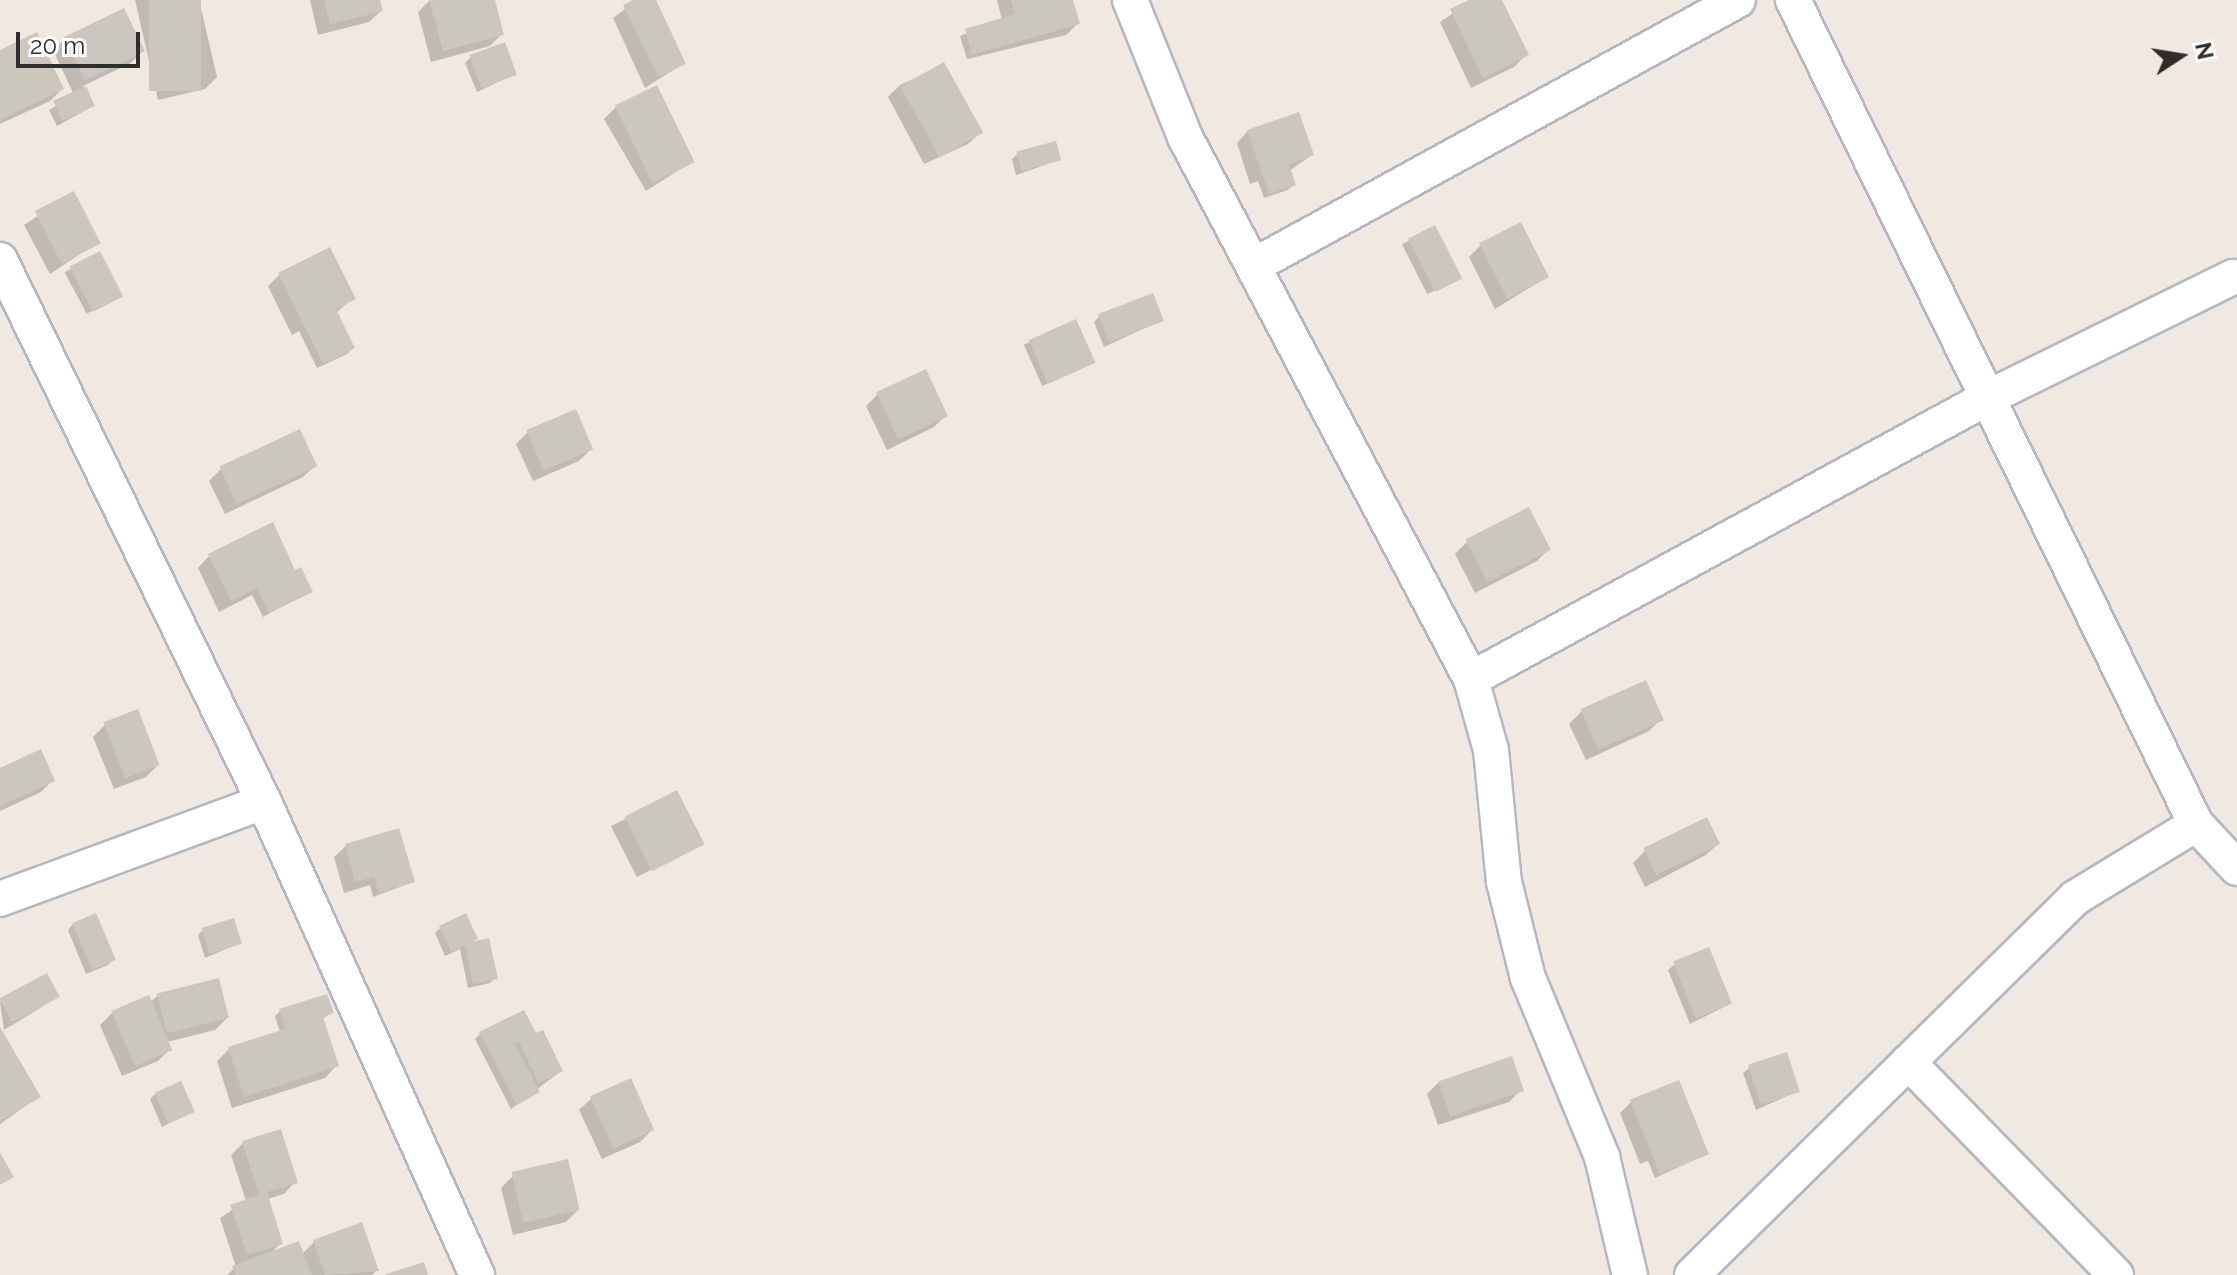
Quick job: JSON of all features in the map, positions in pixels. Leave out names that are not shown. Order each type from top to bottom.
[{"type":"street","points":[[1130,0],[1185,137],[1471,679],[1491,750],[1504,882],[1528,978],[1602,1157],[1630,1275]]},
{"type":"street","points":[[1253,266],[1738,0]]},
{"type":"street","points":[[1793,0],[2196,824],[2232,859]]},
{"type":"street","points":[[0,260],[264,802],[477,1275]]},
{"type":"street","points":[[1471,679],[1987,398],[2233,277]]},
{"type":"street","points":[[0,899],[264,802]]},
{"type":"street","points":[[1692,1275],[2075,898],[2196,824]]},
{"type":"street","points":[[1908,1062],[2116,1275]]},
{"type":"building","points":[[149,0],[201,0],[201,91],[149,91]]},
{"type":"building","points":[[324,0],[380,0],[383,11],[330,24]]},
{"type":"building","points":[[429,0],[495,0],[504,35],[443,51]]},
{"type":"building","points":[[633,0],[656,0],[686,64],[658,77],[623,5]]},
{"type":"building","points":[[1011,0],[1073,0],[1080,24],[972,55],[965,29],[1015,14]]},
{"type":"building","points":[[1469,0],[1502,0],[1529,55],[1483,78],[1450,9]]},
{"type":"building","points":[[124,8],[145,51],[85,81],[64,37]]},
{"type":"building","points":[[37,32],[64,89],[0,120],[0,50]]},
{"type":"building","points":[[505,42],[517,75],[481,88],[469,55]]},
{"type":"building","points":[[944,62],[983,133],[940,157],[900,86]]},
{"type":"building","points":[[657,85],[695,162],[652,183],[615,106]]},
{"type":"building","points":[[86,86],[95,106],[62,121],[53,101]]},
{"type":"building","points":[[1299,112],[1314,155],[1289,164],[1296,185],[1269,194],[1247,130]]},
{"type":"building","points":[[1056,141],[1061,160],[1022,171],[1016,152]]},
{"type":"building","points":[[74,191],[101,244],[62,264],[35,211]]},
{"type":"building","points":[[1521,222],[1549,277],[1507,299],[1479,243]]},
{"type":"building","points":[[1435,225],[1462,278],[1436,292],[1408,239]]},
{"type":"building","points":[[330,247],[356,299],[336,309],[355,348],[323,364],[278,273]]},
{"type":"building","points":[[100,251],[123,296],[93,312],[70,266]]},
{"type":"building","points":[[1153,293],[1164,321],[1109,342],[1098,314]]},
{"type":"building","points":[[1076,319],[1096,363],[1048,384],[1028,340]]},
{"type":"building","points":[[926,369],[948,416],[898,439],[876,392]]},
{"type":"building","points":[[576,409],[593,450],[543,471],[526,430]]},
{"type":"building","points":[[300,429],[317,466],[237,504],[219,467]]},
{"type":"building","points":[[1529,507],[1551,550],[1488,582],[1466,539]]},
{"type":"building","points":[[273,522],[295,570],[301,567],[313,592],[269,613],[257,588],[231,601],[208,554]]},
{"type":"building","points":[[1646,680],[1664,720],[1598,749],[1580,709]]},
{"type":"building","points":[[138,709],[160,765],[125,778],[103,722]]},
{"type":"building","points":[[41,749],[55,781],[0,806],[0,768]]},
{"type":"building","points":[[677,790],[705,844],[652,871],[624,817]]},
{"type":"building","points":[[1707,817],[1720,844],[1656,875],[1643,848]]},
{"type":"building","points":[[399,828],[415,882],[379,893],[374,877],[355,882],[345,844]]},
{"type":"building","points":[[96,913],[116,960],[92,970],[72,923]]},
{"type":"building","points":[[466,913],[478,939],[470,942],[489,938],[498,979],[473,984],[465,945],[451,952],[439,926]]},
{"type":"building","points":[[234,918],[242,944],[209,954],[201,928]]},
{"type":"building","points":[[1709,947],[1732,1004],[1696,1018],[1673,962]]},
{"type":"building","points":[[47,973],[60,997],[12,1022],[0,998]]},
{"type":"building","points":[[219,978],[229,1018],[167,1033],[157,993]]},
{"type":"building","points":[[327,994],[334,1013],[323,1017],[339,1066],[244,1097],[228,1047],[285,1029],[279,1009]]},
{"type":"building","points":[[149,995],[172,1050],[135,1066],[111,1011]]},
{"type":"building","points":[[524,1010],[536,1033],[543,1030],[563,1071],[539,1083],[519,1042],[515,1044],[540,1092],[517,1105],[479,1032]]},
{"type":"building","points":[[0,1027],[41,1097],[0,1121]]},
{"type":"building","points":[[1787,1052],[1800,1092],[1761,1105],[1748,1065]]},
{"type":"building","points":[[1512,1056],[1524,1091],[1450,1116],[1438,1081]]},
{"type":"building","points":[[631,1078],[654,1130],[613,1148],[590,1096]]},
{"type":"building","points":[[1679,1080],[1709,1154],[1660,1174],[1630,1100]]},
{"type":"building","points":[[181,1081],[195,1112],[168,1124],[155,1093]]},
{"type":"building","points":[[281,1129],[298,1183],[267,1192],[283,1244],[247,1255],[230,1205],[259,1195],[242,1141]]},
{"type":"building","points":[[0,1153],[14,1177],[0,1185]]},
{"type":"building","points":[[568,1159],[580,1210],[523,1223],[511,1172]]},
{"type":"building","points":[[362,1222],[379,1271],[325,1275],[313,1240]]},
{"type":"building","points":[[299,1241],[312,1275],[236,1275],[232,1266]]},
{"type":"building","points":[[424,1262],[428,1275],[386,1275],[386,1274]]}]
